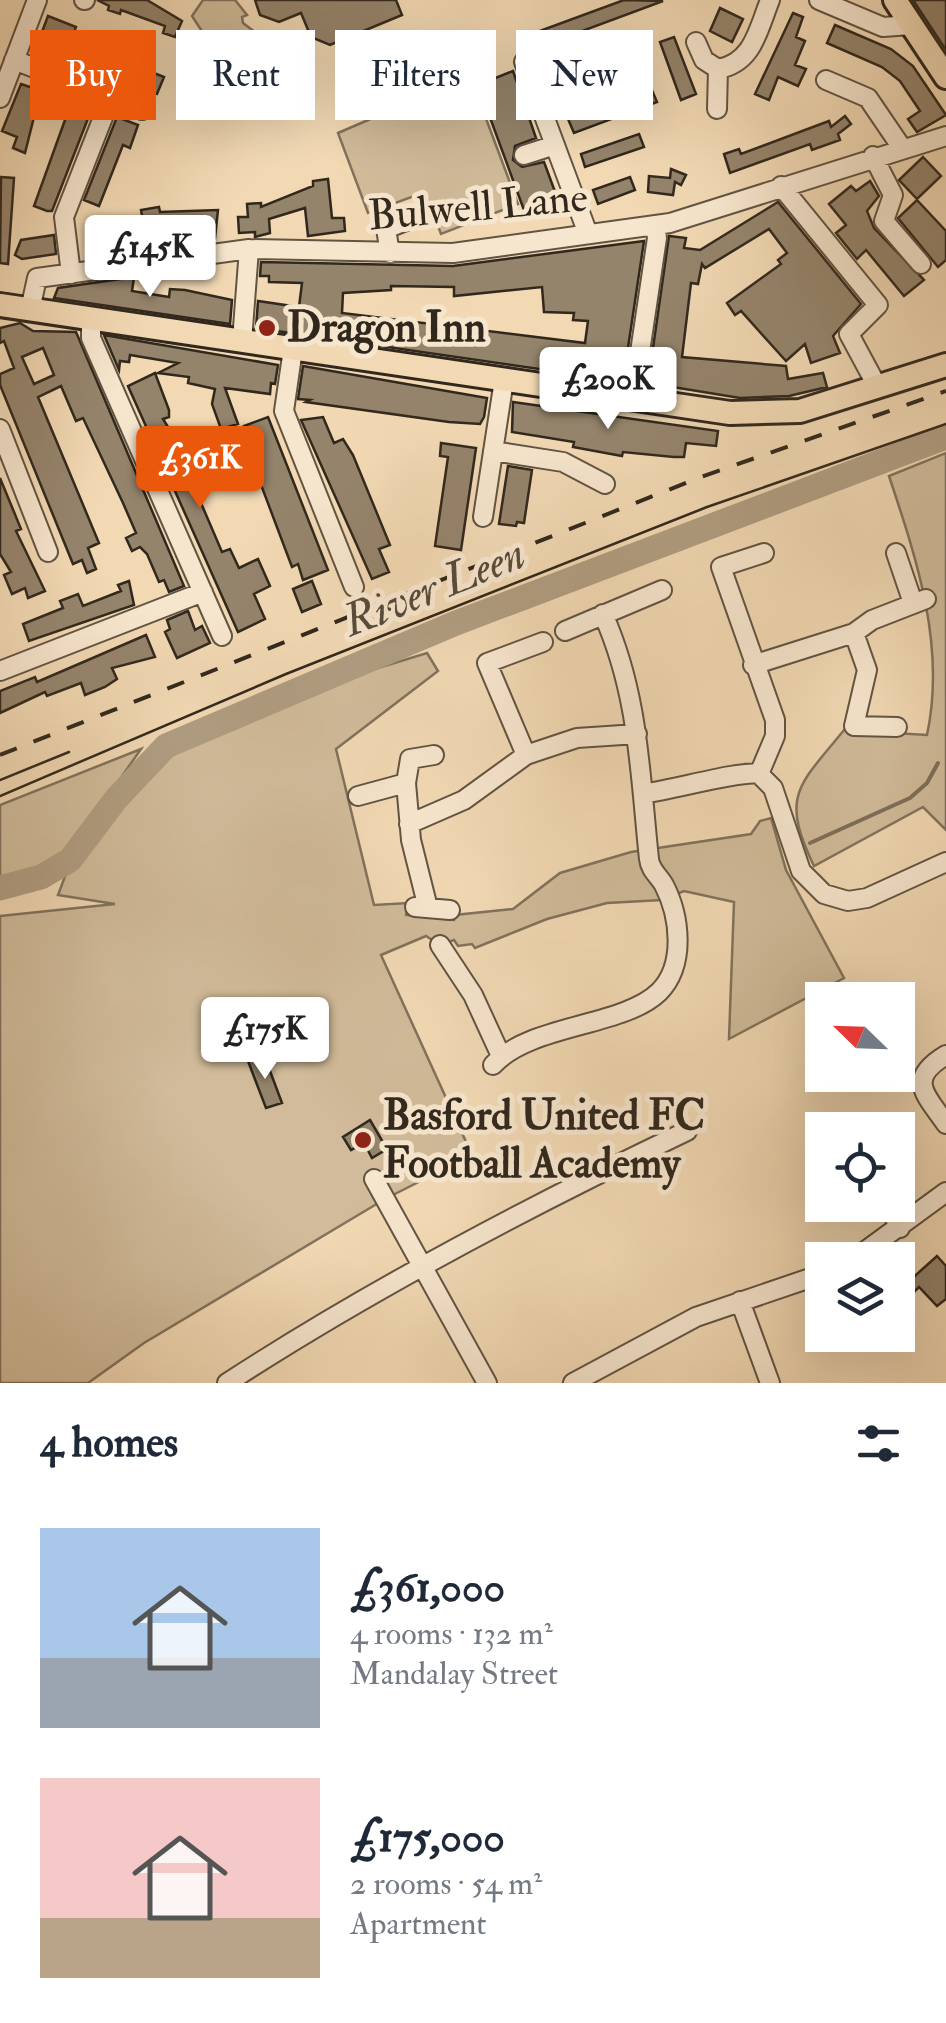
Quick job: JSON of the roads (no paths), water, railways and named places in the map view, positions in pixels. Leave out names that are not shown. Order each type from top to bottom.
[{"type":"main road","points":[[894,0],[945,76]]},
{"type":"main road","points":[[0,306],[633,399],[768,415],[800,411],[946,365]]},
{"type":"street","points":[[0,98],[36,0]]},
{"type":"street","points":[[696,42],[704,60],[718,70],[736,66],[748,54],[770,0]]},
{"type":"street","points":[[819,0],[883,27],[911,25]]},
{"type":"street","points":[[14,60],[30,66]]},
{"type":"street","points":[[717,108],[718,70]]},
{"type":"street","points":[[826,80],[868,98],[902,148]]},
{"type":"street","points":[[72,274],[64,217],[102,120]]},
{"type":"street","points":[[546,120],[588,234]]},
{"type":"street","name":"Bulwell Lane","points":[[30,310],[36,278],[249,248],[453,253],[655,224],[873,156],[944,142]]},
{"type":"street","points":[[524,155],[555,145]]},
{"type":"street","points":[[873,156],[894,194],[884,221],[921,264]]},
{"type":"street","points":[[781,186],[878,305],[849,334],[877,386]]},
{"type":"street","points":[[390,253],[386,229],[428,212]]},
{"type":"street","points":[[633,399],[657,238],[655,224]]},
{"type":"street","points":[[242,341],[249,248]]},
{"type":"street","points":[[90,319],[91,338],[222,636]]},
{"type":"street","points":[[294,349],[284,411],[345,579]]},
{"type":"street","points":[[483,517],[504,380]]},
{"type":"street","points":[[0,429],[39,543]]},
{"type":"street","points":[[493,452],[563,462],[604,484]]},
{"type":"street","points":[[754,665],[854,633],[872,620],[919,601],[896,552]]},
{"type":"street","points":[[759,774],[775,736],[775,720],[720,567],[764,553]]},
{"type":"street","points":[[565,630],[662,590]]},
{"type":"street","points":[[0,671],[202,592]]},
{"type":"street","points":[[440,945],[473,996],[497,1060],[642,1003],[658,992],[674,972],[678,938],[673,903],[650,864],[646,793],[626,673],[596,618]]},
{"type":"street","points":[[854,633],[868,670],[854,726],[897,727]]},
{"type":"street","points":[[526,755],[486,663],[543,642]]},
{"type":"street","points":[[409,824],[464,800],[526,755],[577,738],[637,734]]},
{"type":"street","points":[[358,796],[397,784],[410,760],[434,755]]},
{"type":"street","points":[[646,793],[702,786],[743,773],[759,774],[773,788],[801,871],[824,894],[848,901],[867,898],[946,862]]},
{"type":"street","points":[[397,784],[409,824],[422,907],[450,910]]},
{"type":"street","points":[[946,1055],[928,1067],[921,1080],[924,1092],[946,1124]]},
{"type":"street","points":[[227,1383],[304,1333],[579,1183],[687,1131]]},
{"type":"street","points":[[374,1179],[487,1383]]},
{"type":"street","points":[[879,1242],[946,1192]]},
{"type":"street","points":[[897,1222],[900,1228]]},
{"type":"street","points":[[573,1383],[666,1331],[805,1280]]},
{"type":"street","points":[[740,1301],[770,1383]]},
{"type":"waterway","name":"River Leen","points":[[0,888],[41,877],[70,860],[116,799],[166,746],[456,623],[946,437]]},
{"type":"waterway","points":[[810,843],[910,798],[927,783],[938,763]]},
{"type":"tram line","points":[[0,796],[286,674],[707,507],[946,424]]},
{"type":"tram line","points":[[0,780],[69,752]]},
{"type":"railway","points":[[0,755],[701,477],[946,391]]},
{"type":"place","name":"Dragon Inn","points":[[267,328]]},
{"type":"place","name":"Basford United FC Football Academy","points":[[363,1140]]}]
